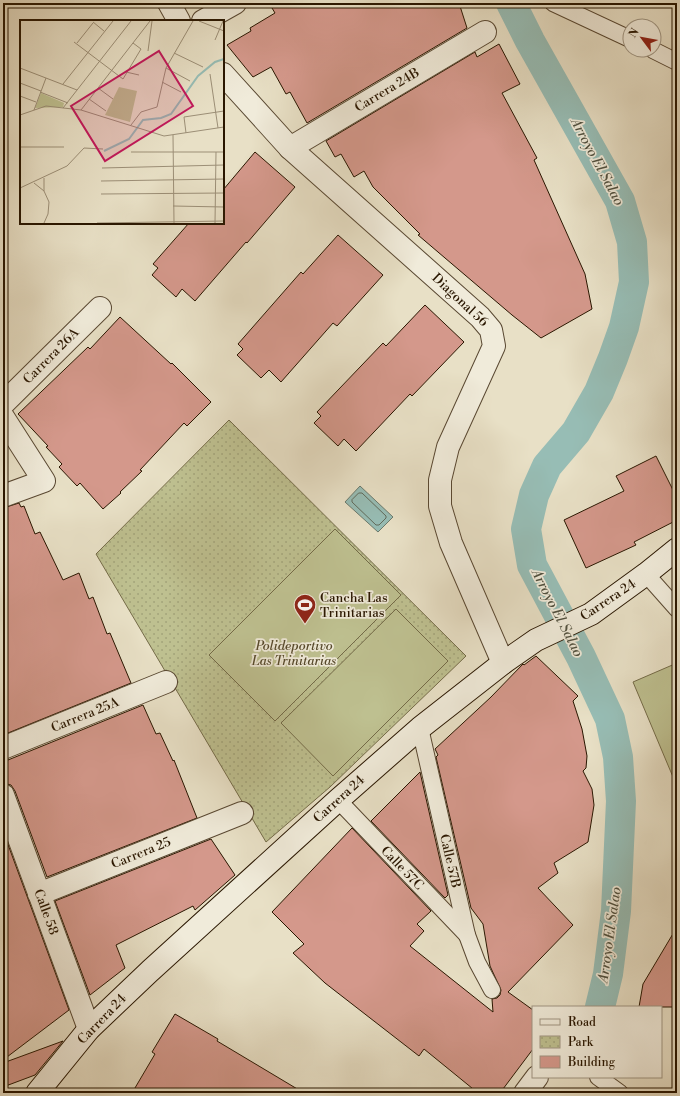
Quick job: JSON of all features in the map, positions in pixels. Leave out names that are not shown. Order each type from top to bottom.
[{"type":"street","points":[[169,3],[178,20]]},
{"type":"street","points":[[205,20],[235,3]]},
{"type":"street","name":"Carrera 24B","points":[[290,148],[485,32]]},
{"type":"street","name":"Diagonal 56","points":[[224,75],[290,148],[480,318],[491,330],[494,346],[448,447],[440,480],[440,506],[451,543],[503,663]]},
{"type":"street","name":"Carrera 26A","points":[[3,404],[100,308]]},
{"type":"street","points":[[3,416],[44,481],[3,496]]},
{"type":"street","name":"Carrera 24","points":[[37,1093],[89,1029],[150,971],[338,800],[420,728],[503,663],[536,640],[591,614],[646,574],[677,549]]},
{"type":"street","name":"Carrera 25A","points":[[3,748],[166,682]]},
{"type":"street","name":"Calle 58","points":[[3,795],[89,1029]]},
{"type":"street","name":"Carrera 25","points":[[39,894],[242,813]]},
{"type":"street","points":[[525,1093],[536,1078]]},
{"type":"lane","points":[[553,3],[622,35]]},
{"type":"lane","points":[[662,54],[677,62]]},
{"type":"lane","points":[[646,574],[677,609]]},
{"type":"lane","name":"Calle 57B","points":[[420,728],[467,935],[476,962],[492,990]]},
{"type":"lane","name":"Calle 57C","points":[[338,800],[467,935]]},
{"type":"lane","points":[[599,1078],[620,1093]]},
{"type":"green space","name":"Polideportivo Las Trinitarias","points":[[229,420],[466,656],[330,787],[266,842],[96,554]]},
{"type":"green space","name":"Cancha Las Trinitarias","points":[[335,529],[401,595],[275,721],[209,655]]},
{"type":"green space","points":[[396,609],[448,661],[333,776],[281,723]]},
{"type":"green space","points":[[677,663],[677,776],[673,777],[633,682]]},
{"type":"water","points":[[360,486],[393,517],[378,532],[345,502]]},
{"type":"building","points":[[269,3],[459,3],[467,28],[307,123],[290,92],[286,94],[271,67],[253,77],[227,45],[251,31],[250,28],[275,13]]},
{"type":"building","points":[[499,44],[520,84],[502,93],[537,158],[534,160],[585,274],[592,309],[541,338],[418,235],[420,234],[373,187],[364,171],[354,177],[341,154],[335,157],[326,141],[475,52],[477,57]]},
{"type":"building","points":[[255,152],[295,187],[195,301],[182,289],[176,297],[152,275],[158,268],[153,264],[188,224],[224,224],[224,189]]},
{"type":"building","points":[[338,235],[383,275],[337,326],[333,323],[281,382],[269,370],[261,378],[237,355],[243,349],[238,344],[301,272],[303,274]]},
{"type":"building","points":[[425,305],[464,342],[412,396],[410,394],[356,451],[344,439],[338,446],[314,423],[321,416],[317,412],[383,343],[386,346]]},
{"type":"building","points":[[120,317],[171,364],[172,363],[211,402],[187,426],[184,423],[140,470],[142,471],[103,509],[80,483],[77,486],[59,467],[62,464],[46,447],[48,446],[18,414],[88,347],[90,349]]},
{"type":"building","points":[[656,456],[677,498],[677,520],[634,542],[636,545],[586,568],[564,520],[624,491],[616,476]]},
{"type":"building","points":[[19,503],[21,507],[24,506],[35,534],[40,532],[63,580],[79,573],[89,599],[93,597],[107,634],[110,633],[131,683],[3,735],[3,508]]},
{"type":"building","points":[[536,656],[578,696],[573,701],[582,729],[587,756],[586,768],[583,771],[592,789],[594,805],[588,842],[554,863],[558,873],[538,888],[573,925],[508,992],[532,1009],[532,1050],[500,1093],[478,1093],[424,1049],[419,1056],[325,983],[293,953],[304,944],[272,912],[352,828],[431,911],[417,924],[424,931],[410,946],[493,1012],[492,999],[497,998],[500,995],[501,990],[490,966],[483,924],[471,908],[436,757],[438,755],[435,749],[491,697],[523,664],[524,665]]},
{"type":"building","points":[[143,705],[156,734],[160,733],[173,761],[174,760],[197,818],[47,877],[15,791],[11,785],[3,783],[3,760],[8,760]]},
{"type":"building","points":[[420,772],[448,895],[445,898],[371,821]]},
{"type":"building","points":[[3,831],[69,1010],[3,1060]]},
{"type":"building","points":[[211,839],[235,875],[195,910],[193,906],[116,945],[125,968],[90,995],[55,901]]},
{"type":"building","points":[[677,927],[677,1007],[639,1006],[643,984]]},
{"type":"building","points":[[175,1014],[304,1093],[132,1093],[155,1054],[152,1052]]},
{"type":"building","points":[[63,1041],[35,1075],[3,1087],[3,1063]]},
{"type":"waterway","name":"Arroyo El Salao","points":[[511,3],[530,41],[620,201],[632,242],[634,282],[624,327],[613,358],[599,392],[576,432],[547,466],[534,495],[526,529],[532,565],[581,657],[610,719],[618,757],[621,801],[616,911],[608,974],[600,1006]]},
{"type":"place","name":"Cancha Las Trinitarias","points":[[305,624]]}]
